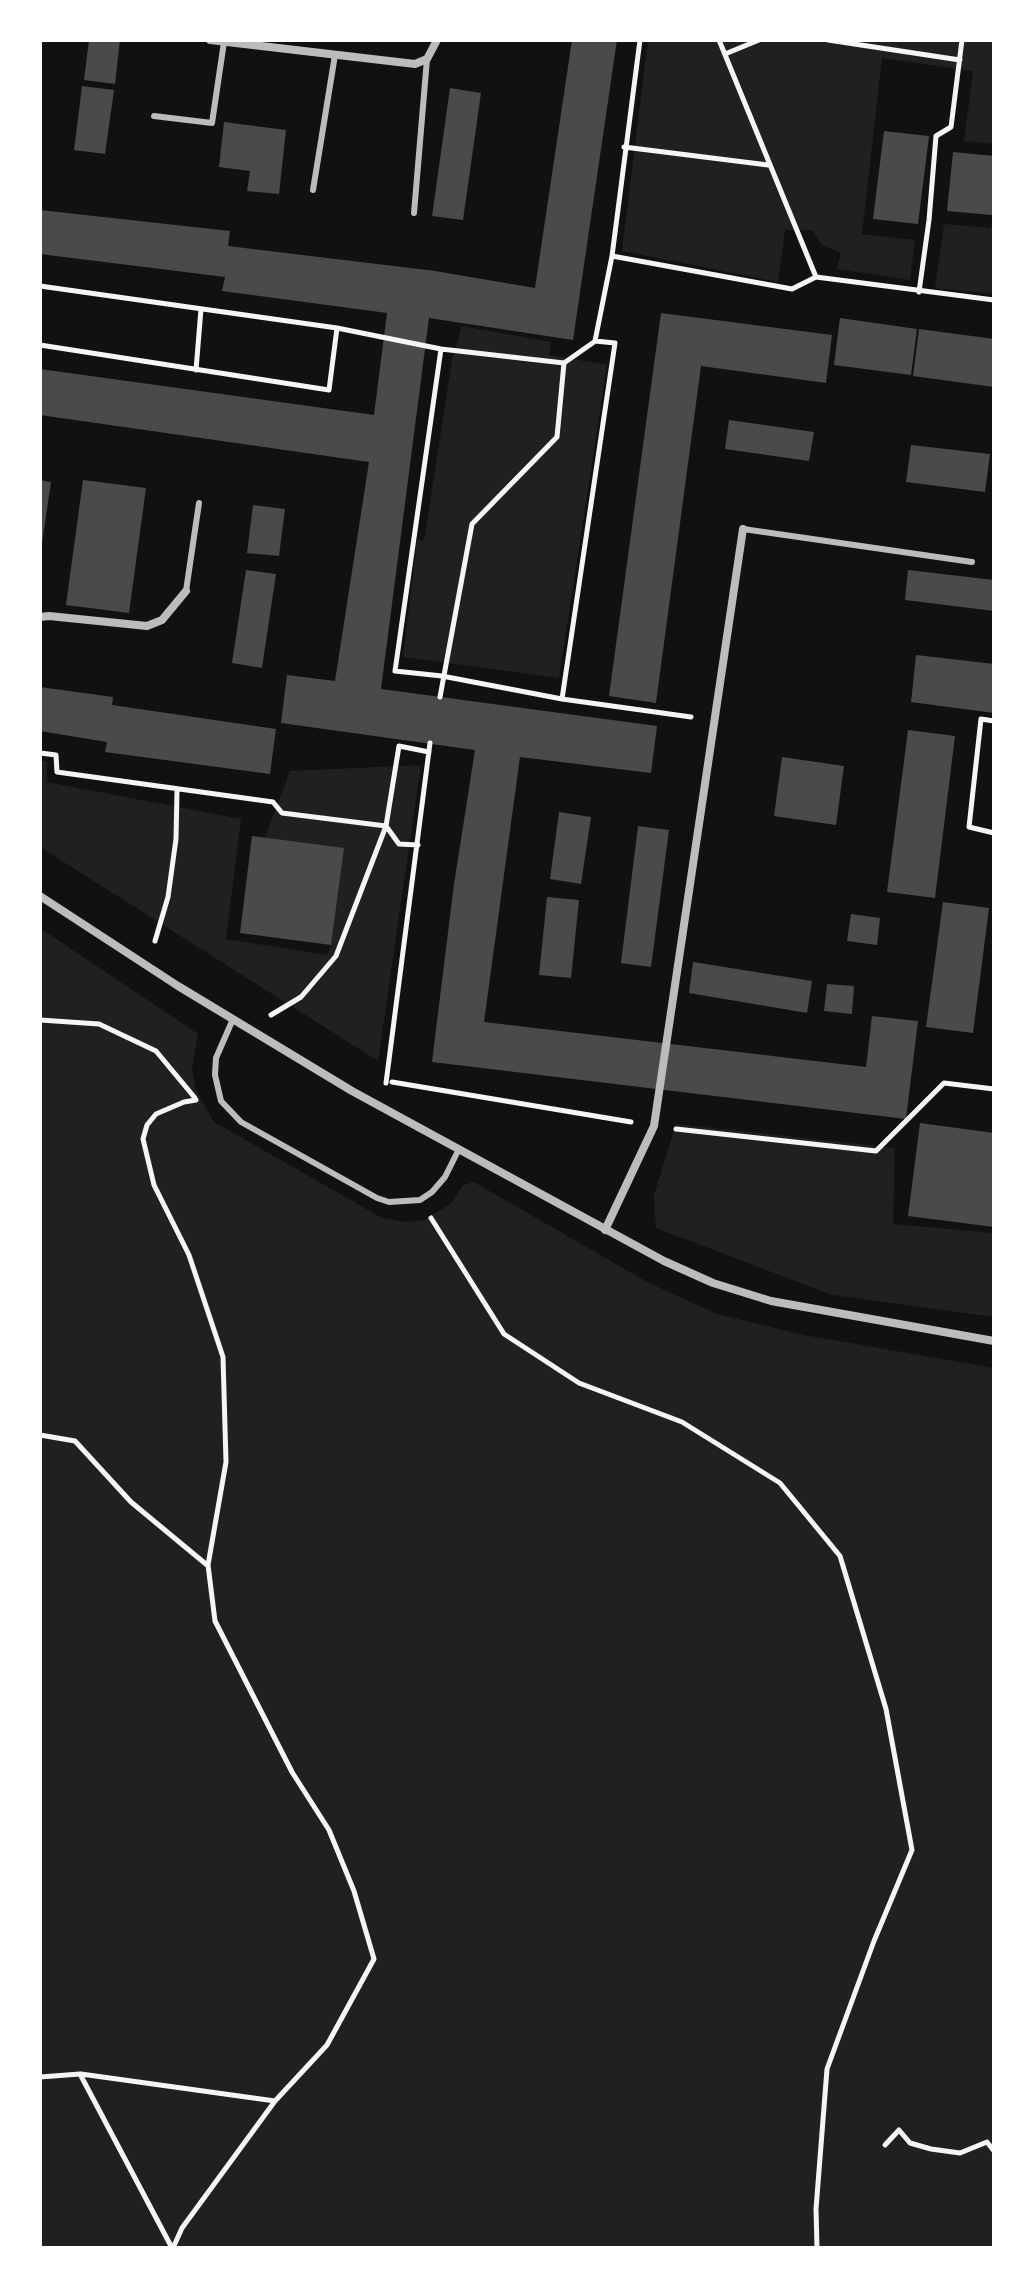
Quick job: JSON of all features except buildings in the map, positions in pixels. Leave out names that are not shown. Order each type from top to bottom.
[{"type":"street","points":[[210,40],[404,64],[427,59],[437,40]]},
{"type":"street","points":[[605,1230],[654,1126],[743,529]]},
{"type":"street","points":[[40,617],[147,626],[162,620],[186,591]]},
{"type":"street","points":[[40,896],[249,1029],[372,1102],[664,1261],[713,1283],[771,1301],[994,1341]]},
{"type":"lane","points":[[154,116],[212,123],[224,42]]},
{"type":"lane","points":[[313,190],[335,55]]},
{"type":"lane","points":[[414,213],[427,59]]},
{"type":"lane","points":[[186,591],[199,503]]},
{"type":"lane","points":[[743,529],[972,562]]},
{"type":"lane","points":[[233,1019],[216,1058],[216,1089],[221,1101],[241,1122],[377,1198],[403,1203],[420,1200],[445,1177],[459,1149]]},
{"type":"path","points":[[595,341],[612,256],[640,40]]},
{"type":"path","points":[[719,40],[816,277]]},
{"type":"path","points":[[725,54],[759,40]]},
{"type":"path","points":[[828,40],[960,60]]},
{"type":"path","points":[[919,292],[936,136],[951,127],[962,40]]},
{"type":"path","points":[[624,147],[768,165]]},
{"type":"path","points":[[612,256],[792,289],[816,277],[994,300]]},
{"type":"path","points":[[40,286],[337,328],[441,349],[564,363],[595,341],[615,343],[562,699]]},
{"type":"path","points":[[196,370],[201,309]]},
{"type":"path","points":[[40,345],[329,390],[337,328]]},
{"type":"path","points":[[441,349],[395,671],[714,720]]},
{"type":"path","points":[[440,697],[472,524],[557,437],[564,363]]},
{"type":"path","points":[[994,721],[981,719],[969,827],[994,833]]},
{"type":"path","points":[[372,1102],[387,1082],[430,743]]},
{"type":"path","points":[[249,1029],[301,997],[336,956],[386,826],[399,746],[429,752]]},
{"type":"path","points":[[40,753],[56,755],[57,772],[273,802],[282,813],[386,826],[399,844],[418,845]]},
{"type":"path","points":[[142,962],[157,937],[168,897],[176,839],[177,790]]},
{"type":"path","points":[[40,1020],[99,1024],[156,1051],[196,1100]]},
{"type":"path","points":[[387,1082],[654,1126],[876,1151],[944,1083],[994,1089]]},
{"type":"path","points":[[172,2248],[182,2228],[275,2101],[327,2045],[374,1959],[354,1891],[329,1830],[292,1772],[215,1621],[208,1565],[226,1462],[223,1357],[189,1255],[154,1185],[143,1139],[147,1125],[156,1114],[184,1102],[221,1101]]},
{"type":"path","points":[[420,1200],[504,1334],[579,1383],[682,1422],[780,1483],[840,1556],[886,1709],[912,1850],[874,1941],[827,2069],[816,2209],[817,2248]]},
{"type":"path","points":[[40,1435],[75,1441],[131,1502],[208,1565]]},
{"type":"path","points":[[40,2077],[80,2074],[275,2101]]},
{"type":"path","points":[[80,2074],[172,2248]]},
{"type":"path","points":[[885,2145],[899,2130],[910,2143],[931,2149],[960,2153],[987,2142],[994,2151]]},
{"type":"shaded area","points":[[648,40],[994,40],[994,144],[964,141],[973,71],[882,58],[862,234],[915,240],[910,280],[837,269],[841,253],[822,245],[812,230],[785,230],[778,282],[622,251]]},
{"type":"shaded area","points":[[994,197],[994,294],[935,288],[944,224],[991,228]]},
{"type":"shaded area","points":[[462,326],[551,342],[549,355],[607,365],[559,678],[403,657],[417,540],[424,541],[452,360]]},
{"type":"shaded area","points":[[40,761],[47,761],[47,782],[241,819],[226,939],[327,955],[331,945],[265,838],[290,771],[421,765],[378,1061],[40,847]]},
{"type":"shaded area","points":[[40,928],[198,1034],[192,1069],[196,1090],[214,1122],[382,1218],[405,1222],[424,1220],[452,1203],[463,1185],[474,1182],[647,1282],[717,1314],[804,1335],[994,1368],[994,2248],[40,2248]]},
{"type":"shaded area","points":[[676,1124],[895,1148],[893,1224],[994,1233],[994,1317],[832,1295],[656,1228],[654,1195]]}]
